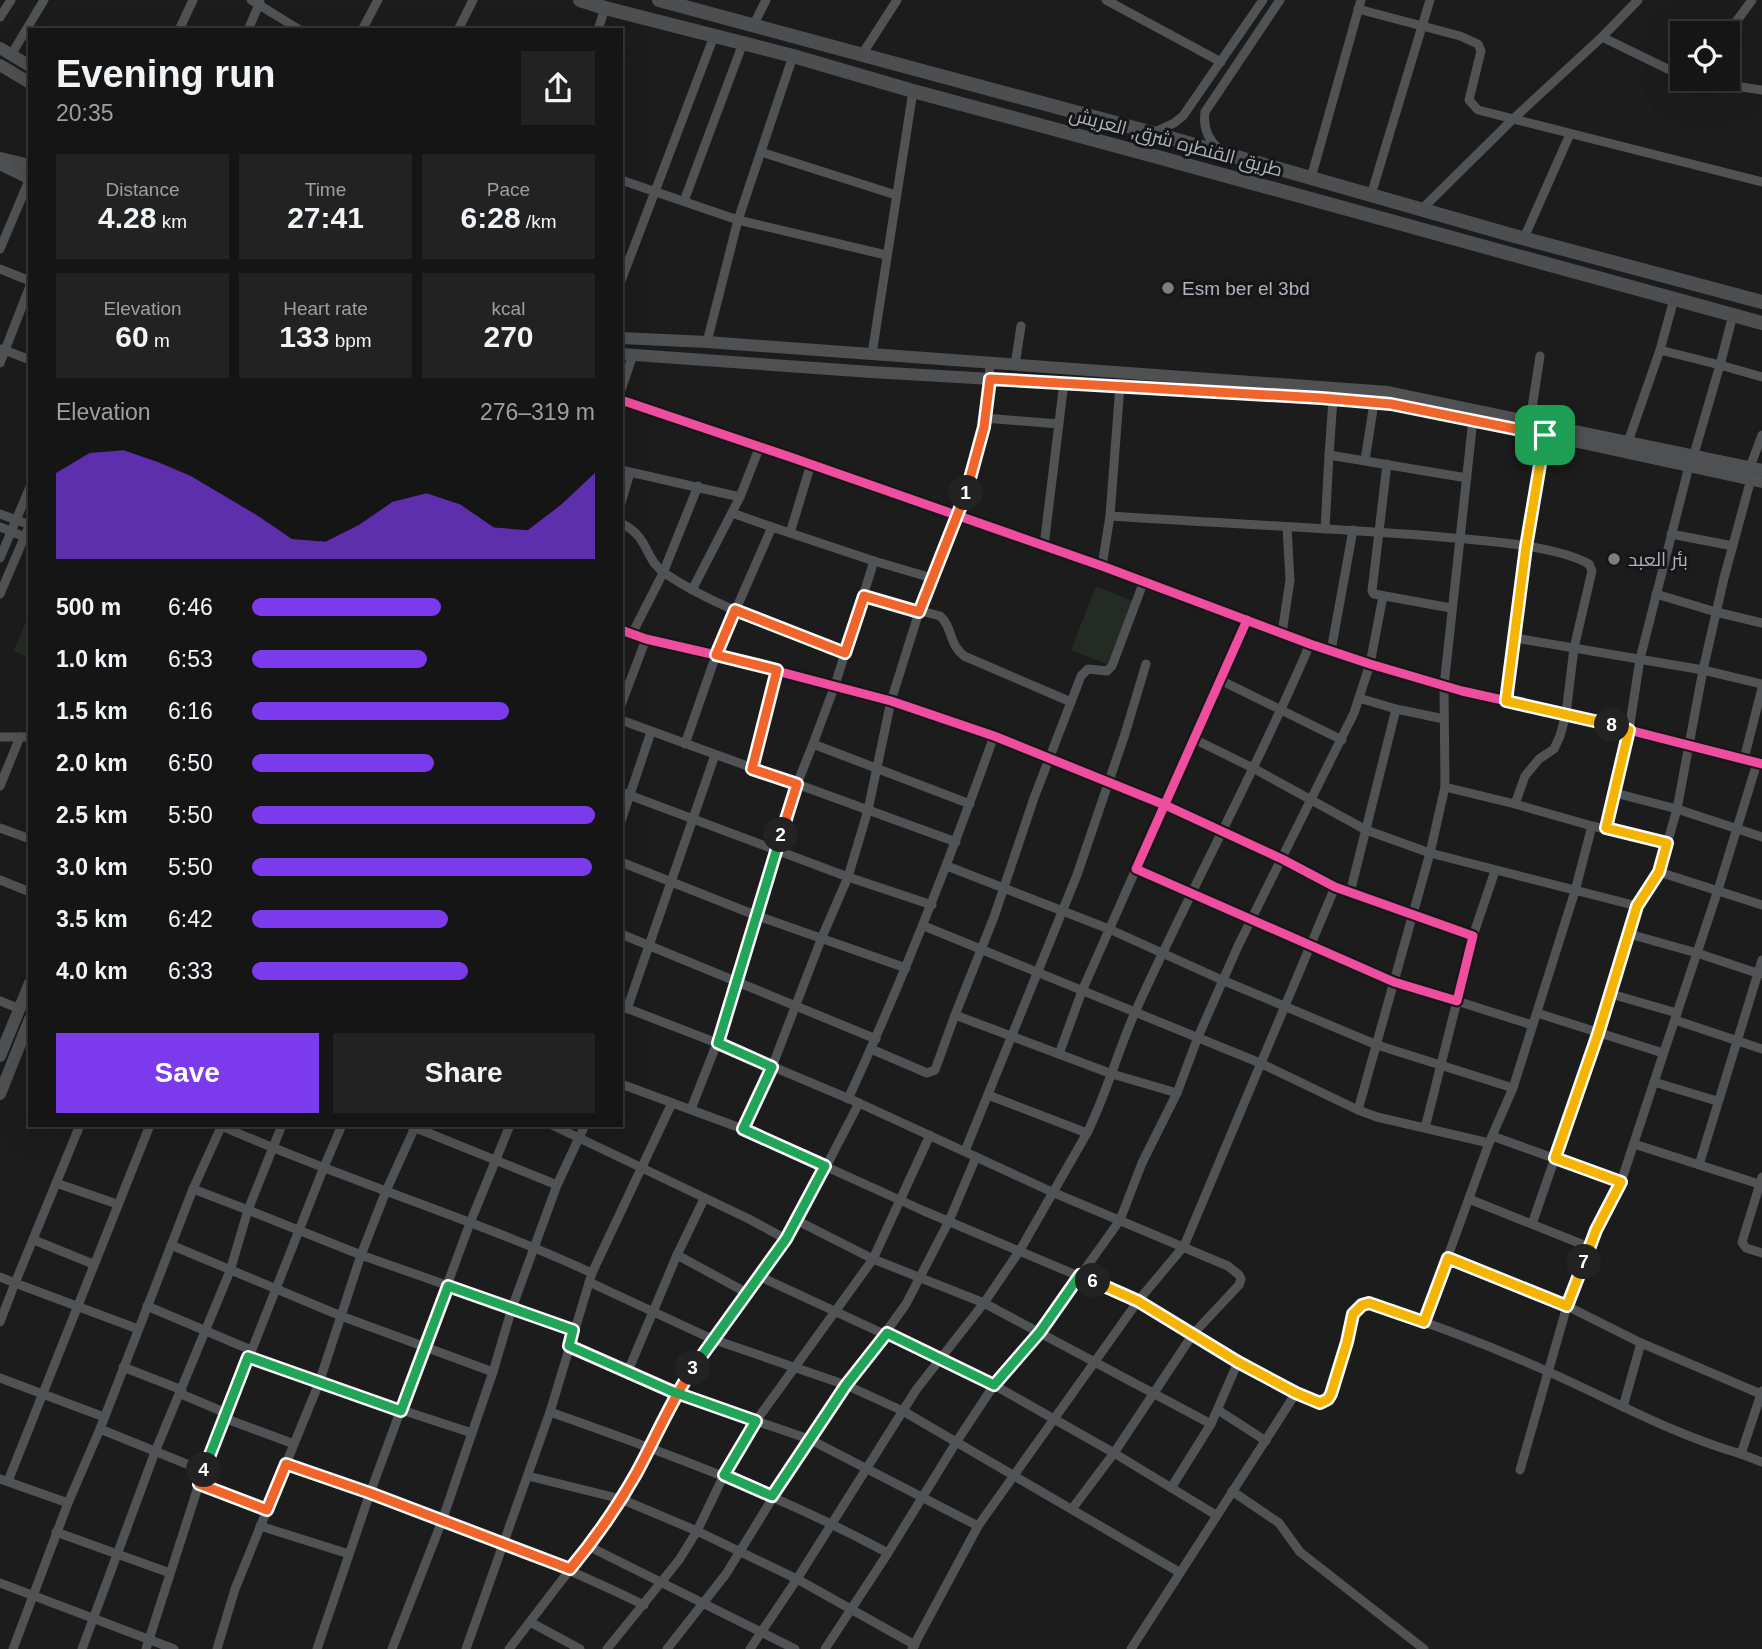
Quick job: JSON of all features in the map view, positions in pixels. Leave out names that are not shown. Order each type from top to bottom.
[{"type":"highway","name":"طريق القنطره شرق, العريش","points":[[580,0],[793,56],[1762,323]]},
{"type":"highway","name":"طريق القنطره شرق, العريش","points":[[659,0],[698,5],[753,26],[1153,133],[1762,302]]},
{"type":"main road","points":[[6,52],[28,65]]},
{"type":"main road","points":[[0,65],[28,82]]},
{"type":"main road","points":[[0,158],[28,165]]},
{"type":"main road","points":[[0,164],[28,178]]},
{"type":"main road","points":[[623,338],[1252,380],[1388,392],[1455,411],[1473,419],[1545,435],[1626,446]]},
{"type":"main road","points":[[627,354],[1333,399],[1455,411],[1530,421],[1626,446],[1756,474]]},
{"type":"main road","points":[[1251,394],[1252,380]]},
{"type":"main road","points":[[0,1054],[28,988]]},
{"type":"main road","points":[[0,1094],[3,1078],[25,1043]]},
{"type":"street","points":[[0,17],[11,0]]},
{"type":"street","points":[[6,52],[44,0]]},
{"type":"street","points":[[180,28],[193,0]]},
{"type":"street","points":[[363,28],[378,0]]},
{"type":"street","points":[[459,28],[473,0]]},
{"type":"street","points":[[753,26],[766,0]]},
{"type":"street","points":[[861,56],[897,0]]},
{"type":"street","points":[[1106,0],[1221,62]]},
{"type":"street","points":[[1153,133],[1183,116],[1263,0]]},
{"type":"street","points":[[1226,154],[1209,139],[1203,123],[1205,112],[1280,0]]},
{"type":"street","points":[[1371,195],[1430,0]]},
{"type":"street","points":[[1422,209],[1638,0]]},
{"type":"street","points":[[1737,21],[1752,0]]},
{"type":"street","points":[[249,28],[256,2],[297,28]]},
{"type":"street","points":[[1311,178],[1359,4],[1478,44],[1481,51],[1469,100],[1478,110],[1762,182]]},
{"type":"street","points":[[599,28],[605,8]]},
{"type":"street","points":[[623,274],[714,36]]},
{"type":"street","points":[[1602,37],[1670,70]]},
{"type":"street","points":[[684,201],[743,43]]},
{"type":"street","points":[[707,342],[738,220],[793,56]]},
{"type":"street","points":[[1740,87],[1762,90]]},
{"type":"street","points":[[872,354],[913,91]]},
{"type":"street","points":[[1524,238],[1570,134]]},
{"type":"street","points":[[761,152],[896,195]]},
{"type":"street","points":[[623,181],[738,220],[886,255]]},
{"type":"street","points":[[0,250],[28,184]]},
{"type":"street","points":[[0,269],[28,282]]},
{"type":"street","points":[[0,363],[28,288]]},
{"type":"street","points":[[1626,446],[1660,350],[1674,299]]},
{"type":"street","points":[[1606,828],[1656,594],[1733,315]]},
{"type":"street","points":[[1015,365],[1021,326]]},
{"type":"street","points":[[3,349],[28,359]]},
{"type":"street","points":[[1660,350],[1762,377]]},
{"type":"street","points":[[623,378],[627,354]]},
{"type":"street","points":[[1530,421],[1540,356]]},
{"type":"street","points":[[743,1129],[772,1067],[848,877],[868,810],[891,701],[919,612],[958,516],[976,458],[985,418],[990,363]]},
{"type":"street","points":[[1044,546],[1064,382]]},
{"type":"street","points":[[1102,566],[1110,516],[1121,385]]},
{"type":"street","points":[[1325,529],[1333,399]]},
{"type":"street","points":[[623,401],[1102,566],[1331,652],[1444,686],[1691,744],[1759,764],[1621,1182],[1589,1247],[1567,1306],[1520,1470]]},
{"type":"street","points":[[1365,460],[1374,403]]},
{"type":"street","points":[[985,418],[1059,424]]},
{"type":"street","points":[[1358,1110],[1430,853],[1445,788],[1444,686],[1473,419]]},
{"type":"street","points":[[1506,701],[1526,547],[1545,435]]},
{"type":"street","points":[[1532,1224],[1598,1034],[1637,906],[1659,872],[1678,809],[1716,612],[1756,474],[1762,435]]},
{"type":"street","points":[[692,590],[732,513],[760,446]]},
{"type":"street","points":[[1329,455],[1467,478]]},
{"type":"street","points":[[790,533],[811,464]]},
{"type":"street","points":[[1387,464],[1372,590],[1374,594],[1451,608]]},
{"type":"street","points":[[625,472],[740,496]]},
{"type":"street","points":[[632,634],[663,573],[698,486]]},
{"type":"street","points":[[0,558],[28,492]]},
{"type":"street","points":[[732,513],[932,578]]},
{"type":"street","points":[[0,514],[28,524]]},
{"type":"street","points":[[1110,516],[1460,539],[1526,547],[1586,562],[1591,567],[1574,648],[1566,714],[1557,744],[1548,755],[1531,767],[1515,804]]},
{"type":"street","points":[[623,524],[640,535],[650,558],[663,573],[692,590],[735,610],[845,653]]},
{"type":"street","points":[[0,527],[27,538],[0,594]]},
{"type":"street","points":[[685,744],[716,655],[772,527]]},
{"type":"street","points":[[1282,633],[1290,580],[1287,527]]},
{"type":"street","points":[[1331,652],[1353,530]]},
{"type":"street","points":[[1671,534],[1733,546]]},
{"type":"street","points":[[691,1109],[718,1043],[797,784],[835,685],[874,561]]},
{"type":"street","points":[[871,1049],[923,1072],[935,1070],[1071,702],[1085,670],[1108,671],[1112,667],[1144,581]]},
{"type":"street","points":[[1656,594],[1762,623]]},
{"type":"street","points":[[864,596],[944,619],[954,646],[964,656],[1071,702]]},
{"type":"street","points":[[825,1649],[994,1385],[1040,1332],[1121,1220],[1142,1163],[1177,1093],[1223,980],[1342,740],[1370,664],[1383,596]]},
{"type":"street","points":[[1059,1054],[1082,991],[1247,620]]},
{"type":"street","points":[[623,631],[646,639],[835,685],[995,736],[1165,805],[1282,859],[1335,887],[1473,936]]},
{"type":"street","points":[[1515,638],[1703,670],[1762,686],[1760,710],[1744,759]]},
{"type":"street","points":[[623,700],[646,639]]},
{"type":"street","points":[[750,1649],[916,1390],[984,1303],[1020,1250],[1087,1133],[1163,952],[1283,710],[1311,645]]},
{"type":"street","points":[[965,1151],[1062,911],[1109,783],[1146,664]]},
{"type":"street","points":[[752,769],[777,670]]},
{"type":"street","points":[[1220,680],[1342,740]]},
{"type":"street","points":[[1359,698],[1444,719]]},
{"type":"street","points":[[1350,893],[1396,709]]},
{"type":"street","points":[[623,721],[956,842]]},
{"type":"street","points":[[651,732],[626,794],[848,877],[932,905]]},
{"type":"street","points":[[848,1099],[924,926],[995,736]]},
{"type":"street","points":[[0,737],[25,737],[0,786]]},
{"type":"street","points":[[1194,739],[1366,830],[1430,853],[1637,906]]},
{"type":"street","points":[[813,744],[970,804]]},
{"type":"street","points":[[715,755],[624,1007],[718,1043],[859,1103],[1052,1192],[1184,1246],[1228,1266],[1241,1279],[1232,1294],[1193,1334],[1114,1453],[1072,1509]]},
{"type":"street","points":[[1445,788],[1667,843]]},
{"type":"street","points":[[1615,793],[1678,809],[1762,837]]},
{"type":"street","points":[[1424,1322],[1513,1088],[1575,891],[1592,825]]},
{"type":"street","points":[[0,828],[28,838]]},
{"type":"street","points":[[623,863],[755,915],[906,968]]},
{"type":"street","points":[[947,866],[1109,929],[1377,1045],[1513,1088]]},
{"type":"street","points":[[1136,869],[1394,982],[1532,1025]]},
{"type":"street","points":[[1425,1128],[1473,936],[1495,871]]},
{"type":"street","points":[[1659,872],[1762,905]]},
{"type":"street","points":[[0,880],[28,891]]},
{"type":"street","points":[[528,1476],[621,1499],[697,1531],[797,1579],[913,1647],[978,1526],[1138,1301],[1184,1246],[1335,887]]},
{"type":"street","points":[[924,926],[1260,1063],[1377,1117],[1491,1140],[1555,1158],[1621,1182]]},
{"type":"street","points":[[623,934],[876,1039]]},
{"type":"street","points":[[1629,934],[1760,973]]},
{"type":"street","points":[[1699,1165],[1762,960]]},
{"type":"street","points":[[1611,994],[1762,1049]]},
{"type":"street","points":[[0,1001],[20,1009]]},
{"type":"street","points":[[1536,1013],[1664,1053]]},
{"type":"street","points":[[955,1015],[1112,1074],[1177,1093]]},
{"type":"street","points":[[0,1054],[14,1059]]},
{"type":"street","points":[[1654,1082],[1717,1101]]},
{"type":"street","points":[[623,1085],[743,1129],[949,1222],[1138,1301],[1238,1362],[1315,1402],[1328,1399],[1347,1342],[1353,1314],[1362,1305],[1369,1303],[1549,1372],[1702,1441],[1762,1462]]},
{"type":"street","points":[[988,1095],[1087,1133]]},
{"type":"street","points":[[466,1649],[550,1412],[590,1277],[673,1103]]},
{"type":"street","points":[[509,1649],[621,1499],[676,1394],[712,1339],[749,1294],[798,1221],[859,1103]]},
{"type":"street","points":[[0,1322],[79,1127]]},
{"type":"street","points":[[68,1503],[4,1480],[42,1394],[149,1127]]},
{"type":"street","points":[[13,1649],[56,1532],[100,1429],[220,1127]]},
{"type":"street","points":[[222,1127],[536,1247],[653,1311],[712,1339],[846,1385],[903,1411],[1179,1572]]},
{"type":"street","points":[[82,1649],[155,1452],[230,1271],[248,1210],[281,1127]]},
{"type":"street","points":[[147,1645],[199,1484],[341,1127]]},
{"type":"street","points":[[217,1649],[235,1588],[319,1383],[361,1255],[413,1127]]},
{"type":"street","points":[[416,1127],[556,1185]]},
{"type":"street","points":[[317,1649],[370,1493],[508,1127]]},
{"type":"street","points":[[556,1127],[786,1239]]},
{"type":"street","points":[[392,1649],[442,1521],[493,1373],[512,1308],[556,1185],[584,1127]]},
{"type":"street","points":[[607,1649],[661,1584],[697,1531],[724,1475],[756,1421],[873,1259],[929,1135]]},
{"type":"street","points":[[1634,1144],[1761,1182],[1742,1245],[1762,1253]]},
{"type":"street","points":[[667,1649],[741,1551],[808,1439],[887,1333],[921,1278],[949,1222],[976,1157]]},
{"type":"street","points":[[56,1183],[117,1204]]},
{"type":"street","points":[[193,1189],[361,1255],[573,1330]]},
{"type":"street","points":[[628,1371],[704,1199]]},
{"type":"street","points":[[1469,1199],[1589,1247]]},
{"type":"street","points":[[798,1221],[873,1259],[984,1303],[1211,1424]]},
{"type":"street","points":[[34,1240],[93,1264]]},
{"type":"street","points":[[171,1245],[341,1316],[493,1373]]},
{"type":"street","points":[[677,1255],[749,1294]]},
{"type":"street","points":[[1448,1258],[1567,1306],[1641,1343],[1762,1392],[1741,1454]]},
{"type":"street","points":[[0,1277],[138,1329]]},
{"type":"street","points":[[761,1277],[887,1333],[994,1385],[1216,1515]]},
{"type":"street","points":[[147,1306],[319,1383],[472,1433]]},
{"type":"street","points":[[1623,1407],[1641,1343]]},
{"type":"street","points":[[569,1346],[676,1394],[808,1439],[978,1526]]},
{"type":"street","points":[[1171,1488],[1211,1424],[1238,1362]]},
{"type":"street","points":[[123,1367],[294,1444]]},
{"type":"street","points":[[0,1378],[104,1417]]},
{"type":"street","points":[[1131,1649],[1296,1393]]},
{"type":"street","points":[[1217,1410],[1266,1441]]},
{"type":"street","points":[[550,1412],[724,1475],[832,1523],[888,1553]]},
{"type":"street","points":[[100,1429],[204,1471]]},
{"type":"street","points":[[286,1464],[570,1569],[644,1605]]},
{"type":"street","points":[[199,1484],[267,1510]]},
{"type":"street","points":[[1232,1491],[1279,1523],[1300,1552],[1424,1649]]},
{"type":"street","points":[[260,1526],[349,1554]]},
{"type":"street","points":[[56,1532],[170,1573]]},
{"type":"street","points":[[588,1546],[796,1649]]},
{"type":"street","points":[[0,1583],[94,1619],[147,1645],[174,1649]]},
{"type":"street","points":[[530,1622],[580,1649]]},
{"type":"shaded area","points":[[1096,586],[1133,601],[1109,665],[1071,650]]},
{"type":"shaded area","points":[[26,621],[28,657],[14,651]]},
{"type":"cycle path","points":[[623,401],[1102,566],[1370,664],[1462,691],[1566,714],[1762,764]]},
{"type":"cycle path","points":[[1165,805],[1247,620]]},
{"type":"cycle path","points":[[623,631],[646,639],[891,701],[994,736],[1165,805]]},
{"type":"cycle path","points":[[1165,805],[1282,859],[1335,887],[1473,936],[1457,1001],[1394,982],[1136,869],[1165,805]]},
{"type":"place","name":"Esm ber el 3bd","points":[[1168,288]]},
{"type":"place","name":"بئر العبد","points":[[1614,559]]},
{"type":"route","points":[[1545,435],[1391,404],[1121,385],[990,379],[984,427],[968,487],[919,612],[864,596],[845,653],[735,610],[716,655],[777,670],[752,769],[797,784],[718,1043],[772,1067],[743,1129],[825,1166],[798,1221],[749,1294],[712,1339],[676,1394],[638,1470],[588,1546],[570,1569],[286,1464],[267,1510],[199,1484],[248,1357],[401,1411],[448,1286],[573,1330],[569,1346],[676,1394],[756,1421],[724,1475],[772,1496],[846,1385],[887,1333],[994,1385],[1040,1332],[1080,1275],[1138,1301],[1238,1362],[1320,1403],[1325,1402],[1331,1394],[1353,1314],[1357,1309],[1369,1303],[1424,1322],[1448,1258],[1567,1306],[1596,1230],[1621,1182],[1555,1158],[1598,1034],[1637,906],[1659,872],[1667,843],[1606,828],[1629,730],[1506,701],[1526,547],[1545,435]]}]
